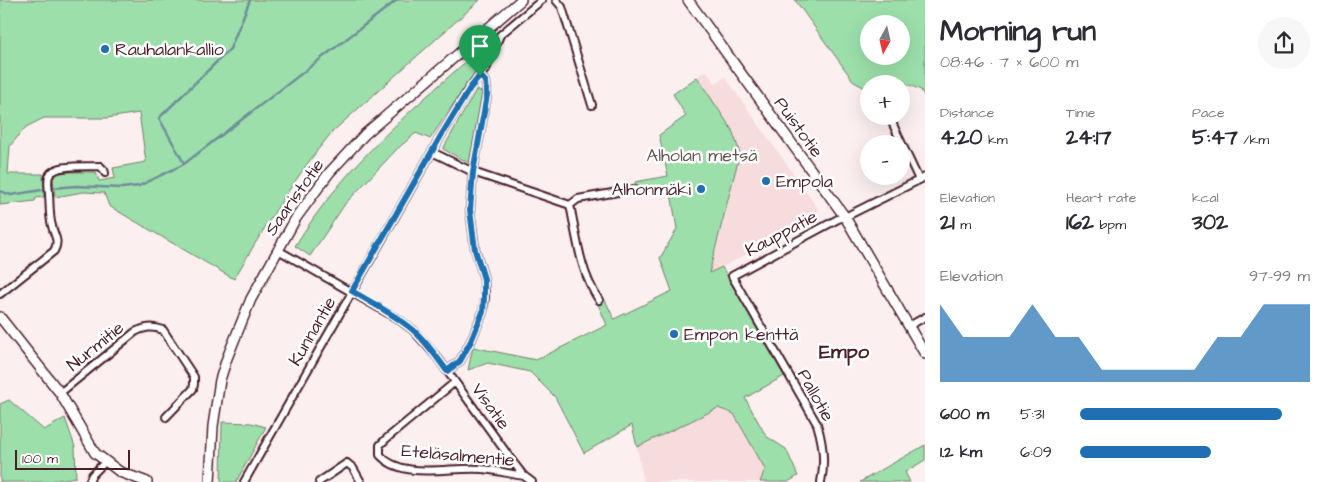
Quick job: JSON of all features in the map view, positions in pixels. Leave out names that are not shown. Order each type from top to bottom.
[{"type":"street","name":"Saaristotie","points":[[210,482],[213,426],[223,371],[233,341],[251,299],[296,218],[312,194],[365,134],[521,0]]},
{"type":"street","name":"Kunnantie","points":[[244,482],[432,152],[470,88],[486,69],[500,35],[542,0]]},
{"type":"street","points":[[556,0],[562,7],[592,105]]},
{"type":"street","name":"Puistotie","points":[[688,0],[845,217],[925,354]]},
{"type":"street","points":[[447,371],[460,361],[479,322],[484,304],[484,279],[475,250],[470,210],[473,172],[487,95],[486,82],[480,76]]},
{"type":"street","points":[[894,125],[922,178]]},
{"type":"street","points":[[432,152],[473,172],[570,205]]},
{"type":"street","points":[[0,294],[54,251],[58,241],[50,218],[48,176],[56,168],[62,167],[100,166],[105,173]]},
{"type":"street","name":"Kauppatie","points":[[732,276],[838,219],[922,178]]},
{"type":"street","points":[[570,205],[578,199],[635,188]]},
{"type":"street","points":[[570,205],[582,264],[590,286],[599,300]]},
{"type":"street","name":"Visatie","points":[[278,250],[398,318],[413,330],[447,371],[524,476],[532,482]]},
{"type":"street","name":"Pallotie","points":[[732,276],[817,424],[822,439],[821,482]]},
{"type":"street","points":[[0,317],[60,393],[95,453],[120,472],[148,482]]},
{"type":"street","points":[[909,326],[925,317]]},
{"type":"street","name":"Nurmitie","points":[[60,393],[135,332],[144,328],[157,328],[163,330],[194,377],[193,389],[166,416]]},
{"type":"street","name":"Eteläsalmentie","points":[[455,382],[386,439],[380,445],[380,455],[386,462],[398,468],[482,469],[524,476]]},
{"type":"street","points":[[88,482],[105,462]]},
{"type":"street","points":[[319,482],[347,463],[353,468],[361,482]]},
{"type":"shaded area","name":"Empola","points":[[706,70],[716,84],[725,77],[818,209],[816,217],[709,274],[740,153],[697,77]]},
{"type":"shaded area","points":[[718,408],[734,414],[765,469],[760,482],[644,482],[637,447]]},
{"type":"green space","points":[[0,0],[480,0],[332,132],[292,185],[234,279],[109,206],[104,193],[83,192],[55,197],[53,178],[60,172],[96,172],[99,181],[115,178],[113,168],[146,162],[139,113],[107,118],[44,118],[26,127],[10,146],[8,174],[43,174],[44,197],[36,198],[35,201],[0,205]]},
{"type":"green space","points":[[795,0],[925,0],[925,98],[921,90],[910,85],[910,75],[860,75],[860,85],[854,82]]},
{"type":"green space","points":[[485,45],[482,61],[430,139],[416,133],[397,149],[345,204],[310,256],[295,246],[314,217],[358,163],[407,114]]},
{"type":"green space","name":"Alholan metsä","points":[[697,77],[732,130],[740,153],[709,273],[722,267],[784,376],[745,398],[766,436],[786,449],[798,476],[788,482],[760,482],[765,469],[734,414],[718,408],[637,447],[632,425],[584,453],[555,397],[530,372],[488,363],[468,370],[473,347],[536,360],[607,325],[597,302],[605,300],[614,319],[672,291],[660,258],[677,229],[670,187],[637,193],[635,182],[668,176],[659,135],[686,116],[673,94]]},
{"type":"green space","points":[[476,90],[482,92],[469,163],[443,149]]},
{"type":"green space","points":[[9,400],[44,430],[65,418],[75,447],[76,477],[44,482],[0,482],[0,404]]},
{"type":"green space","points":[[222,422],[251,423],[266,427],[236,482],[221,482]]},
{"type":"green space","points":[[925,445],[925,460],[905,472],[910,482],[860,482]]},
{"type":"waterway","points":[[184,163],[159,118],[230,49],[250,0]]},
{"type":"waterway","points":[[53,188],[76,186],[122,188],[139,186],[184,164],[397,0]]},
{"type":"waterway","points":[[0,191],[11,195],[42,190]]},
{"type":"place","name":"Rauhalankallio","points":[[105,49]]},
{"type":"place","name":"Empola","points":[[766,181]]},
{"type":"place","name":"Alhonmäki","points":[[701,189]]},
{"type":"place","name":"Empon kenttä","points":[[674,334]]},
{"type":"district","name":"Empo","points":[[844,351]]},
{"type":"route","points":[[480,76],[486,82],[488,89],[473,172],[470,210],[475,250],[484,279],[483,312],[460,361],[447,371],[413,330],[398,318],[352,291],[442,134],[470,88],[480,76]]}]
